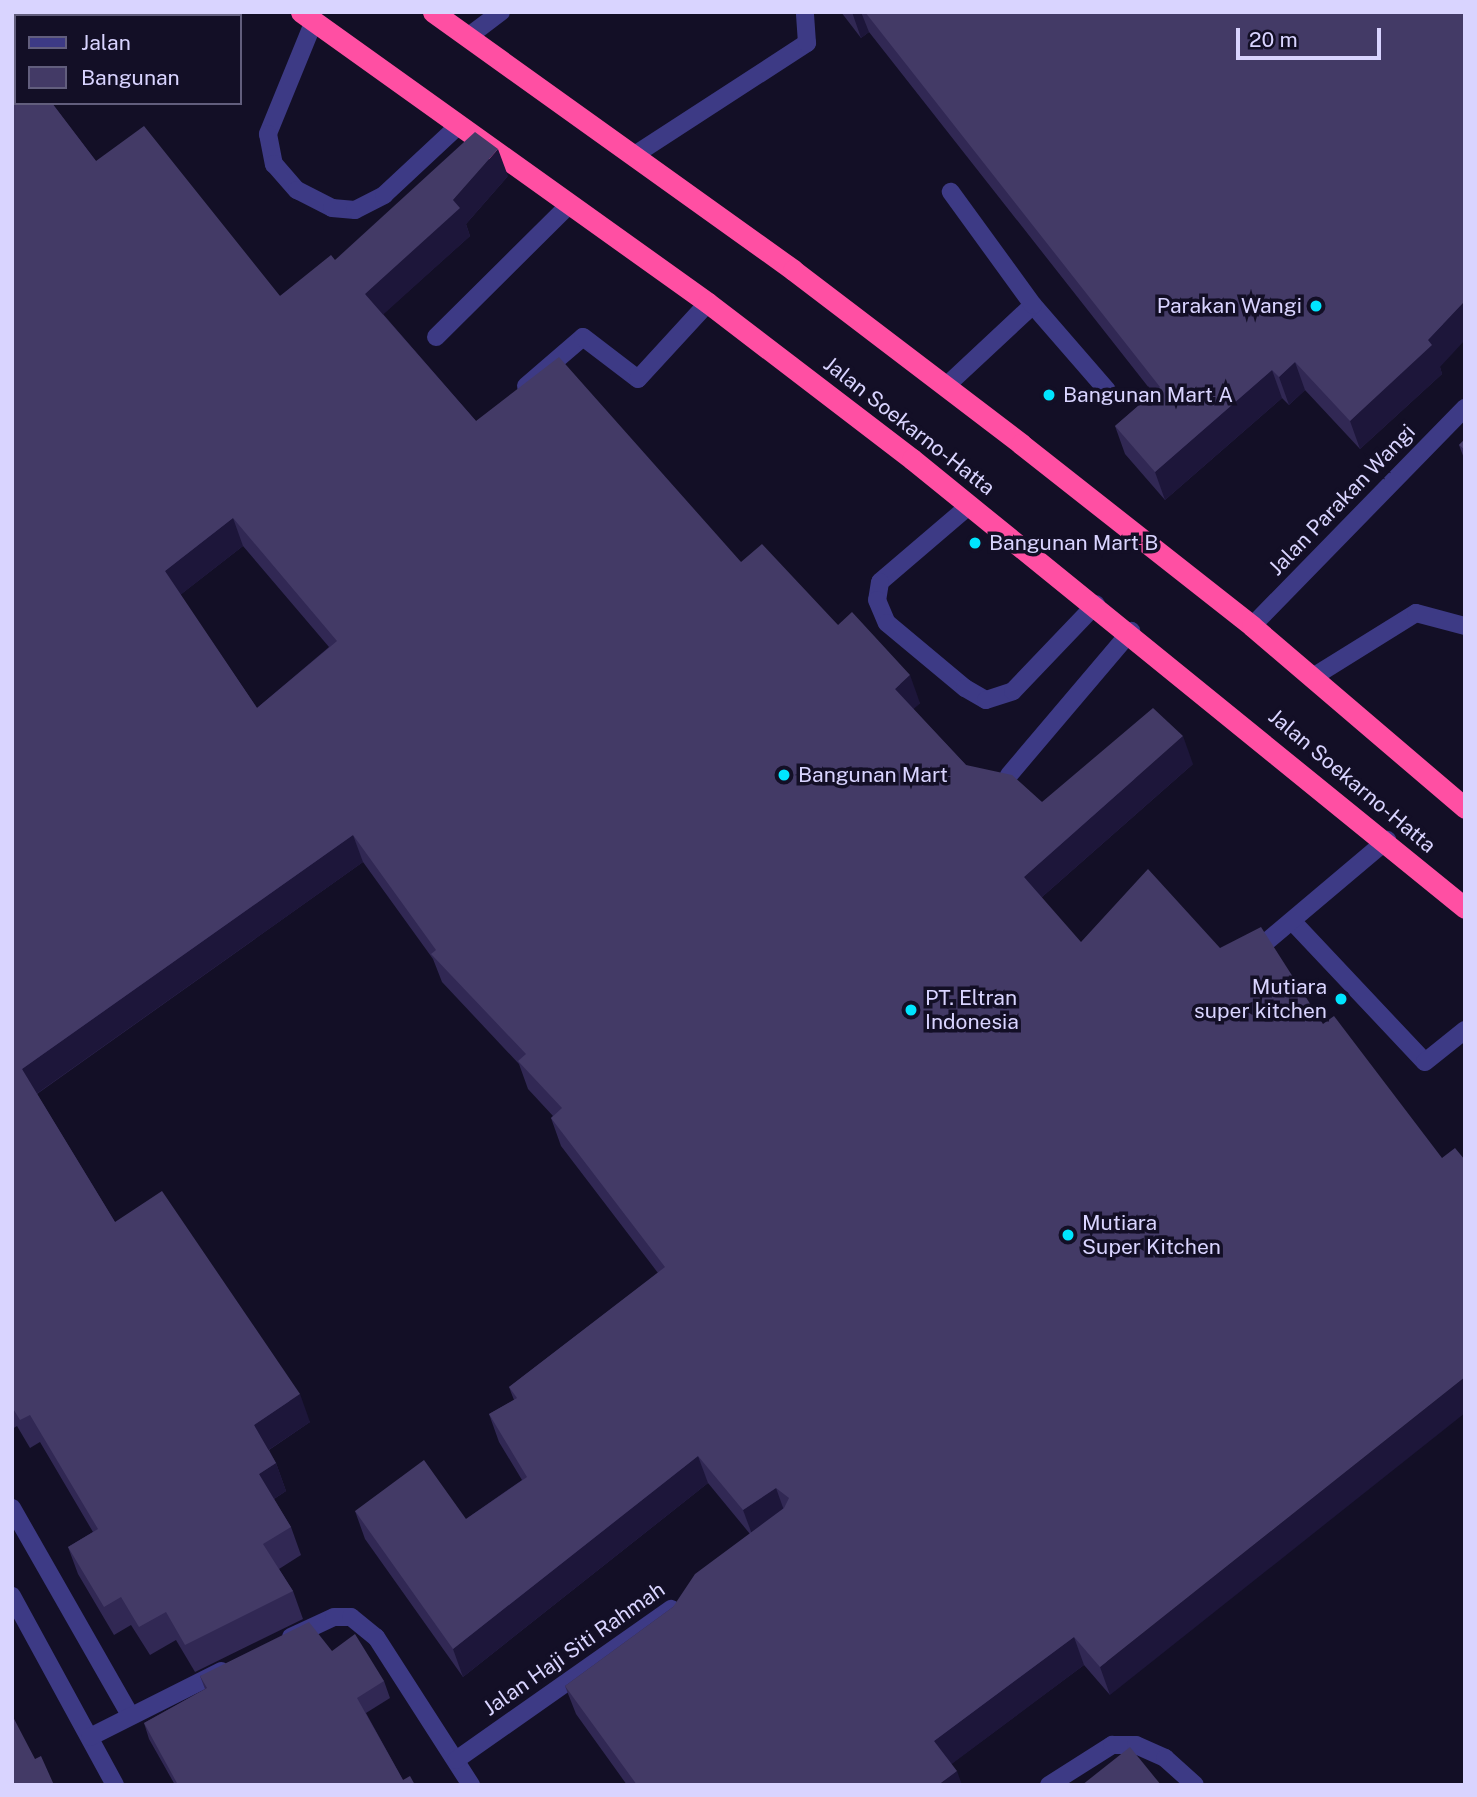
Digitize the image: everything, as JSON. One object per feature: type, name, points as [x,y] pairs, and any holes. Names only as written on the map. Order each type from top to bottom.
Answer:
[{"type":"highway","points":[[433,12],[636,154],[945,387],[1252,626],[1465,808]]},
{"type":"highway","name":"Jalan Soekarno-Hatta","points":[[307,17],[708,303],[1131,631],[1387,840],[1465,908]]},
{"type":"street","points":[[469,36],[500,12]]},
{"type":"street","points":[[636,154],[807,43],[805,12]]},
{"type":"street","points":[[307,17],[268,134],[274,164],[297,190],[332,208],[355,209],[384,195],[459,125]]},
{"type":"street","points":[[951,192],[1034,305],[1107,390]]},
{"type":"street","points":[[436,337],[570,204]]},
{"type":"street","points":[[514,397],[583,337],[638,380],[708,303]]},
{"type":"street","points":[[945,387],[1034,305]]},
{"type":"street","name":"Jalan Parakan Wangi","points":[[1252,626],[1465,408]]},
{"type":"street","points":[[970,505],[880,582],[877,600],[887,623],[964,688],[986,700],[1013,691],[1096,604]]},
{"type":"street","points":[[1313,677],[1416,613],[1465,626]]},
{"type":"street","points":[[1009,775],[1131,631]]},
{"type":"street","points":[[1239,959],[1293,922],[1387,840]]},
{"type":"street","points":[[1293,922],[1425,1062],[1465,1030]]},
{"type":"street","points":[[12,1508],[130,1715]]},
{"type":"street","points":[[12,1596],[115,1785]]},
{"type":"street","name":"Jalan Haji Siti Rahmah","points":[[456,1760],[685,1600]]},
{"type":"street","points":[[272,1646],[334,1617],[351,1617],[376,1637],[471,1785]]},
{"type":"street","points":[[90,1737],[237,1663]]},
{"type":"street","points":[[1049,1785],[1112,1745],[1136,1745],[1166,1758],[1195,1785]]},
{"type":"building","points":[[865,12],[1465,12],[1465,301],[1428,340],[1432,345],[1350,421],[1295,362],[1279,377],[1272,370],[1155,472],[1115,426],[1160,387]]},
{"type":"building","points":[[12,51],[14,105],[54,105],[96,161],[144,126],[280,296],[331,255],[335,260],[475,132],[498,149],[453,200],[460,208],[365,294],[476,421],[559,357],[741,562],[762,544],[838,625],[852,612],[910,675],[895,689],[966,765],[1012,775],[1042,802],[1153,708],[1183,736],[1024,877],[1081,942],[1148,869],[1220,948],[1261,927],[1323,1024],[1334,1016],[1442,1158],[1455,1148],[1465,1160],[1465,1377],[1100,1667],[1074,1637],[934,1741],[957,1771],[938,1785],[637,1785],[565,1686],[673,1607],[695,1574],[784,1508],[789,1498],[776,1488],[743,1510],[698,1456],[453,1649],[355,1511],[424,1460],[466,1519],[527,1477],[489,1414],[517,1398],[509,1387],[665,1267],[551,1118],[562,1108],[518,1061],[526,1054],[431,954],[436,950],[353,835],[22,1069],[115,1222],[162,1191],[300,1394],[254,1425],[276,1463],[259,1474],[291,1527],[263,1544],[293,1591],[185,1645],[166,1612],[139,1627],[121,1597],[104,1607],[68,1547],[98,1529],[30,1415],[20,1420],[12,1407]],"holes":[[[233,518],[337,641],[257,708],[165,571]]]},
{"type":"building","points":[[1465,439],[1465,450],[1459,445]]},
{"type":"building","points":[[309,1622],[332,1651],[355,1634],[384,1681],[357,1698],[403,1780],[410,1776],[415,1785],[178,1785],[144,1723],[207,1688],[200,1676]]},
{"type":"building","points":[[12,1715],[35,1759],[41,1756],[54,1785],[12,1785]]},
{"type":"building","points":[[1130,1747],[1161,1785],[1082,1785]]},
{"type":"place","name":"Parakan Wangi","points":[[1316,306]]},
{"type":"place","name":"Bangunan Mart A","points":[[1049,395]]},
{"type":"place","name":"Bangunan Mart B","points":[[975,543]]},
{"type":"place","name":"Bangunan Mart","points":[[784,775]]},
{"type":"place","name":"Mutiara super kitchen","points":[[1341,999]]},
{"type":"place","name":"PT. Eltran Indonesia","points":[[911,1010]]},
{"type":"place","name":"Mutiara Super Kitchen","points":[[1068,1235]]}]
